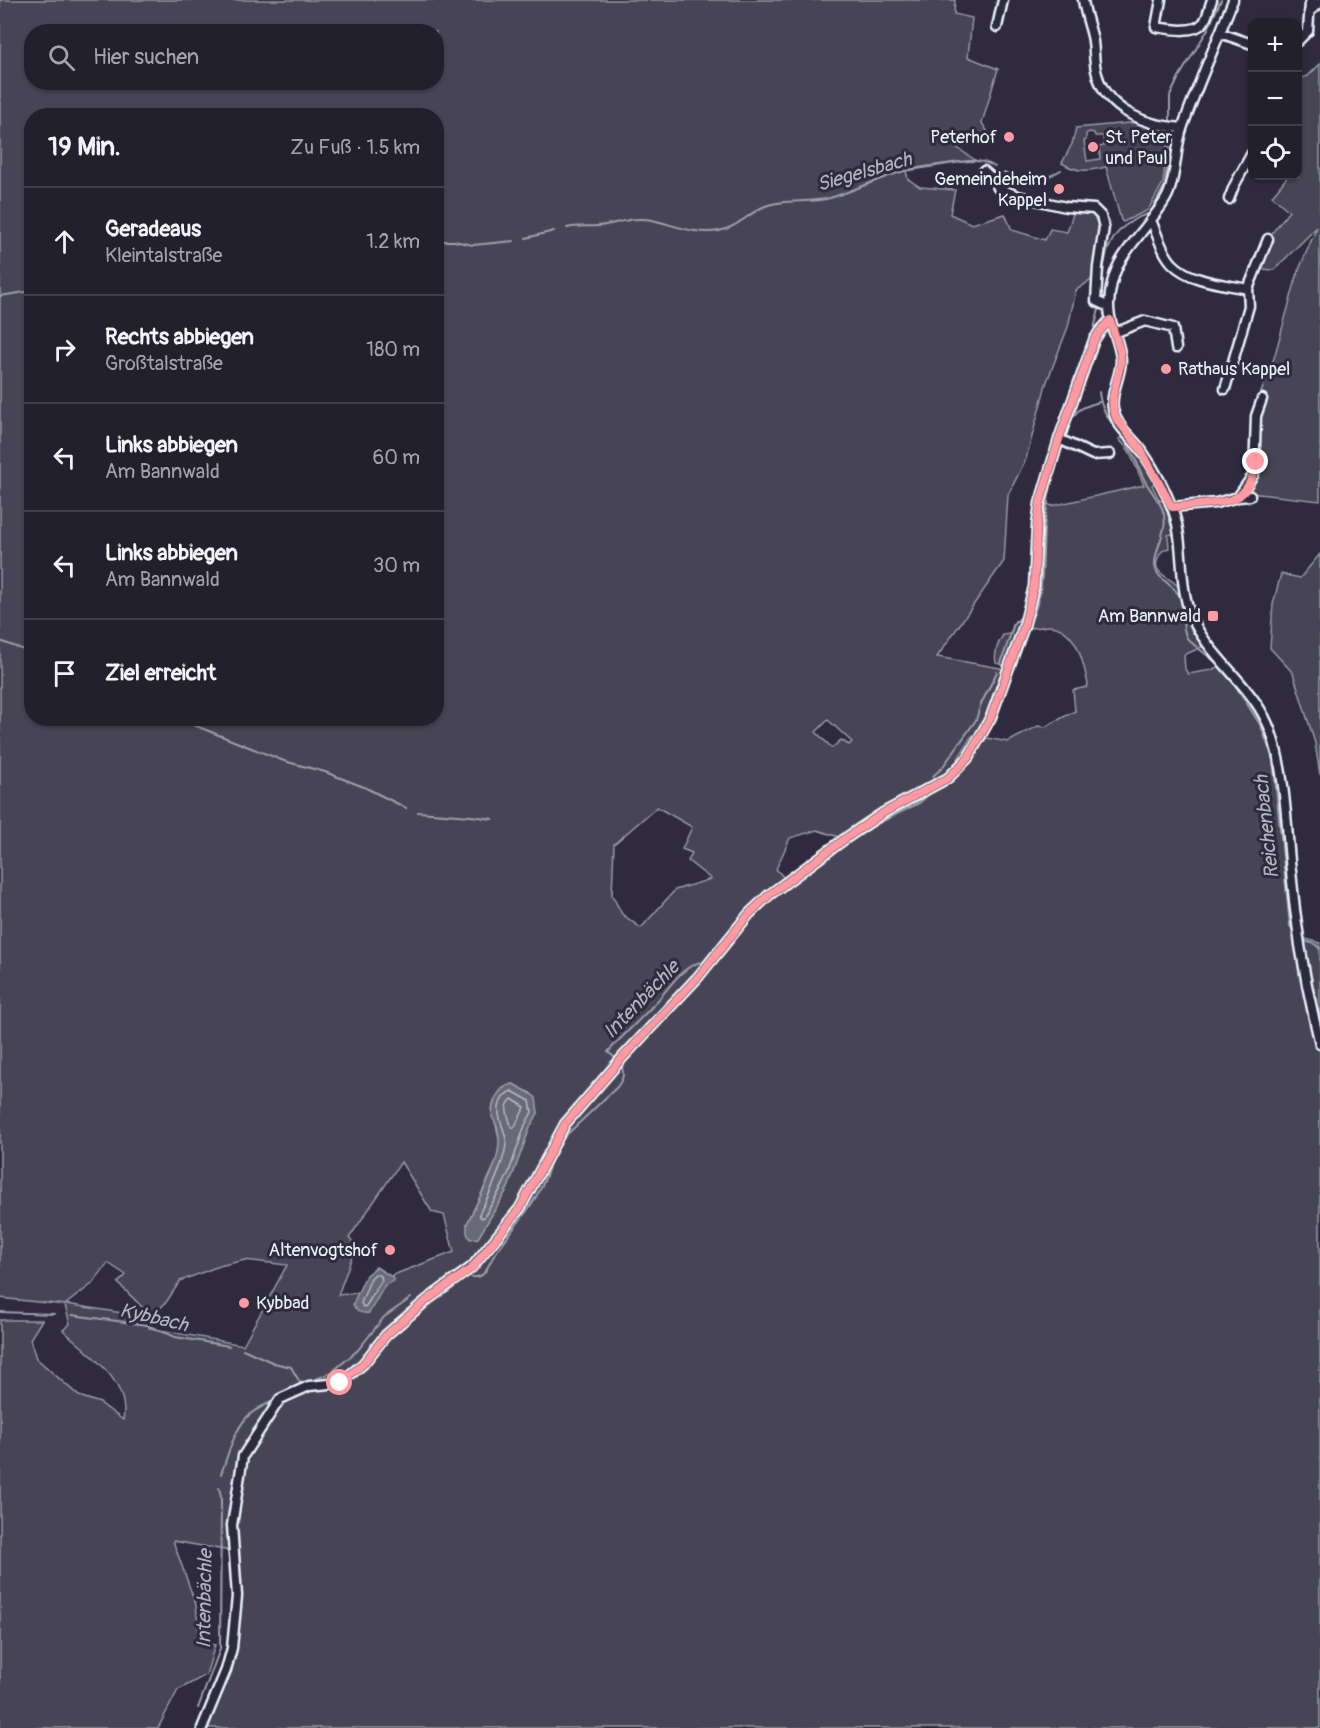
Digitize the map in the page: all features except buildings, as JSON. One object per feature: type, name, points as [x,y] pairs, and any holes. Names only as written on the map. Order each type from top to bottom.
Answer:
[{"type":"street","points":[[997,27],[1003,0]]},
{"type":"street","points":[[1083,0],[1097,74],[1109,97],[1115,105],[1128,113],[1158,125],[1175,127]]},
{"type":"street","points":[[1161,0],[1156,27],[1177,30],[1193,28],[1203,22],[1212,0]]},
{"type":"street","points":[[1233,0],[1220,33],[1175,127],[1169,193],[1113,274],[1105,304],[1121,362],[1113,396],[1113,409],[1116,418],[1141,450],[1172,507],[1180,547],[1186,600],[1197,627],[1258,705],[1270,731],[1280,762],[1300,944],[1320,1044]]},
{"type":"street","points":[[1302,37],[1308,31],[1310,3],[1313,0]]},
{"type":"street","points":[[1309,12],[1320,3]]},
{"type":"street","points":[[1220,33],[1248,43]]},
{"type":"street","points":[[1229,199],[1248,160]]},
{"type":"street","points":[[984,171],[995,181],[998,188],[1018,196],[1066,207],[1095,209],[1101,216],[1104,227],[1096,301],[1105,304]]},
{"type":"street","points":[[1151,220],[1167,257],[1184,272],[1212,282],[1248,289]]},
{"type":"street","points":[[1225,389],[1249,306],[1248,289],[1268,239]]},
{"type":"street","points":[[202,1728],[226,1670],[232,1648],[237,1596],[232,1525],[243,1456],[280,1399],[309,1386],[340,1383],[363,1364],[386,1335],[427,1300],[472,1268],[520,1208],[565,1124],[623,1057],[698,977],[749,914],[769,895],[846,838],[883,813],[948,778],[968,758],[983,735],[995,708],[1027,616],[1034,586],[1040,503],[1059,439],[1094,340],[1110,320]]},
{"type":"street","points":[[1114,333],[1145,321],[1173,328],[1176,348]]},
{"type":"street","points":[[1238,497],[1254,474],[1256,416],[1262,399]]},
{"type":"street","points":[[1059,439],[1093,455],[1110,454]]},
{"type":"street","points":[[1172,507],[1250,496]]},
{"type":"shaded area","points":[[0,0],[955,0],[954,14],[972,18],[968,57],[998,69],[982,123],[989,134],[956,147],[975,160],[906,171],[908,179],[920,187],[955,190],[950,214],[972,224],[1005,214],[1012,230],[1045,240],[1050,229],[1067,232],[1074,211],[1095,212],[1102,224],[1093,279],[1076,290],[1068,327],[1046,384],[1026,459],[1008,495],[1004,561],[937,657],[1000,668],[1005,671],[990,715],[980,731],[971,737],[952,769],[934,781],[947,781],[961,774],[987,738],[1008,742],[1038,726],[1045,727],[1075,711],[1073,690],[1087,687],[1088,684],[1078,649],[1067,634],[1060,629],[1051,626],[1027,627],[1043,502],[1052,506],[1144,485],[1129,451],[1119,439],[1123,435],[1138,452],[1156,482],[1152,485],[1160,501],[1163,500],[1174,534],[1168,535],[1169,548],[1160,554],[1157,568],[1178,586],[1187,620],[1204,646],[1184,655],[1185,669],[1188,674],[1212,670],[1220,665],[1245,693],[1262,719],[1276,763],[1296,945],[1303,938],[1320,943],[1320,1728],[208,1728],[233,1661],[236,1552],[173,1541],[196,1605],[200,1644],[215,1645],[206,1675],[178,1690],[158,1728],[0,1728],[0,1320],[42,1320],[30,1339],[36,1358],[79,1396],[100,1403],[123,1420],[124,1406],[121,1393],[114,1381],[95,1359],[63,1330],[70,1324],[65,1305],[0,1298]],"holes":[[[828,720],[852,742],[849,745],[841,740],[832,748],[816,732]],[[657,807],[692,827],[682,849],[692,853],[688,861],[711,879],[675,890],[641,928],[622,914],[612,895],[614,844]],[[817,830],[839,837],[845,843],[785,879],[776,869],[790,838]],[[513,1084],[530,1093],[538,1113],[530,1127],[508,1188],[478,1237],[467,1224],[497,1160],[500,1142],[492,1109],[503,1088]],[[401,1162],[432,1212],[444,1215],[454,1252],[393,1275],[370,1292],[338,1295],[356,1246],[349,1238]],[[245,1260],[287,1265],[243,1345],[149,1328],[151,1318],[167,1301],[180,1281],[219,1266]],[[108,1263],[126,1275],[118,1283],[144,1309],[135,1315],[66,1304],[92,1284]]]},
{"type":"shaded area","points":[[1320,64],[1320,501],[1250,493],[1260,466],[1259,398],[1274,358],[1298,272],[1317,227],[1274,270],[1260,269],[1269,237],[1289,211],[1272,196],[1285,180],[1302,180],[1302,78],[1308,76]]},
{"type":"shaded area","points":[[1140,122],[1169,132],[1163,183],[1148,210],[1123,222],[1106,167],[1083,170],[1062,163],[1072,144],[1076,128]],"holes":[[[1094,133],[1095,136],[1103,136],[1104,146],[1099,147],[1100,159],[1087,161],[1084,141],[1086,134]]]},
{"type":"shaded area","points":[[1320,554],[1320,775],[1315,743],[1293,673],[1270,648],[1273,604],[1281,574],[1300,578]]},
{"type":"shaded area","points":[[1023,615],[1007,666],[996,663],[996,652],[1001,638],[1003,635],[1010,634],[1014,623]]},
{"type":"water","points":[[513,1084],[536,1098],[538,1113],[530,1127],[508,1188],[478,1238],[470,1239],[467,1224],[486,1186],[497,1157],[498,1129],[492,1117],[494,1101],[503,1088]]},
{"type":"water","points":[[376,1267],[392,1277],[394,1281],[385,1285],[369,1313],[361,1313],[353,1304],[366,1275]]},
{"type":"waterway","name":"Reichenbach","points":[[1170,123],[1170,96],[1208,29],[1221,0]]},
{"type":"waterway","name":"Reichenbach","points":[[1100,293],[1104,262],[1111,243],[1123,228],[1136,218],[1150,213],[1165,185],[1171,132]]},
{"type":"waterway","name":"Siegelsbach","points":[[567,228],[645,219],[693,231],[719,231],[731,227],[771,204],[830,198],[911,169],[969,161],[985,162],[995,167]]},
{"type":"waterway","name":"Siegelsbach","points":[[1004,173],[1020,180],[1033,181],[1061,170]]},
{"type":"waterway","name":"Siegelsbach","points":[[526,238],[554,231]]},
{"type":"waterway","name":"Siegelsbach","points":[[444,241],[473,245],[514,241]]},
{"type":"waterway","name":"Siegelsbach","points":[[0,296],[24,292]]},
{"type":"waterway","name":"Reichenbach","points":[[1093,333],[1099,309]]},
{"type":"waterway","name":"Reichenbach","points":[[1099,392],[1103,409],[1128,444],[1145,481],[1162,508],[1165,523],[1155,558],[1156,571],[1180,597],[1187,638],[1214,661]]},
{"type":"waterway","name":"Intenbächle","points":[[1066,432],[1078,411],[1099,402]]},
{"type":"waterway","name":"Intenbächle","points":[[1028,620],[1031,620],[1039,598],[1046,510],[1060,455]]},
{"type":"waterway","name":"Intenbächle","points":[[1001,663],[1015,621],[1023,621]]},
{"type":"waterway","points":[[0,641],[24,650]]},
{"type":"waterway","name":"Reichenbach","points":[[1219,666],[1234,683],[1261,726],[1273,759],[1290,926],[1296,933]]},
{"type":"waterway","name":"Intenbächle","points":[[936,781],[933,776],[942,768],[976,720],[980,706],[997,672]]},
{"type":"waterway","points":[[196,726],[284,761],[325,772],[364,787],[406,808]]},
{"type":"waterway","name":"Intenbächle","points":[[865,830],[919,803],[939,786]]},
{"type":"waterway","points":[[418,812],[493,819]]},
{"type":"waterway","name":"Intenbächle","points":[[764,905],[804,874]]},
{"type":"waterway","name":"Reichenbach","points":[[1301,940],[1315,944],[1320,949]]},
{"type":"waterway","name":"Intenbächle","points":[[614,1057],[608,1052],[652,1007],[676,978],[700,962]]},
{"type":"waterway","name":"Intenbächle","points":[[560,1141],[617,1087],[623,1076],[621,1065]]},
{"type":"waterway","name":"Intenbächle","points":[[466,1275],[477,1277],[485,1272],[528,1210],[542,1186],[551,1159]]},
{"type":"waterway","name":"Intenbächle","points":[[429,1292],[454,1275]]},
{"type":"waterway","name":"Intenbächle","points":[[310,1382],[332,1372],[358,1350],[384,1317],[411,1298]]},
{"type":"waterway","name":"Kybbach","points":[[0,1312],[54,1314]]},
{"type":"waterway","name":"Kybbach","points":[[72,1315],[147,1325],[175,1337],[229,1346]]},
{"type":"waterway","name":"Kybbach","points":[[243,1349],[274,1363],[291,1367],[302,1386]]},
{"type":"waterway","name":"Intenbächle","points":[[221,1474],[231,1444],[242,1423],[253,1412],[275,1400]]},
{"type":"waterway","name":"Intenbächle","points":[[198,1708],[220,1649],[221,1497],[219,1488]]},
{"type":"place","name":"Peterhof","points":[[1009,137]]},
{"type":"place","name":"St. Peter und Paul","points":[[1093,147]]},
{"type":"place","name":"Gemeindeheim Kappel","points":[[1059,189]]},
{"type":"place","name":"Rathaus Kappel","points":[[1166,369]]},
{"type":"place","name":"Am Bannwald","points":[[1213,616]]},
{"type":"place","name":"Altenvogtshof","points":[[390,1250]]},
{"type":"place","name":"Kybbad","points":[[244,1303]]},
{"type":"route","points":[[340,1383],[363,1364],[386,1335],[427,1300],[472,1268],[490,1248],[520,1208],[565,1124],[623,1057],[698,977],[749,914],[769,895],[846,838],[883,813],[948,778],[968,758],[983,735],[991,717],[1024,626],[1034,586],[1040,503],[1059,439],[1094,340],[1110,320],[1120,351],[1121,362],[1113,396],[1113,409],[1122,428],[1141,450],[1172,507],[1238,497],[1254,474],[1256,462]]}]
